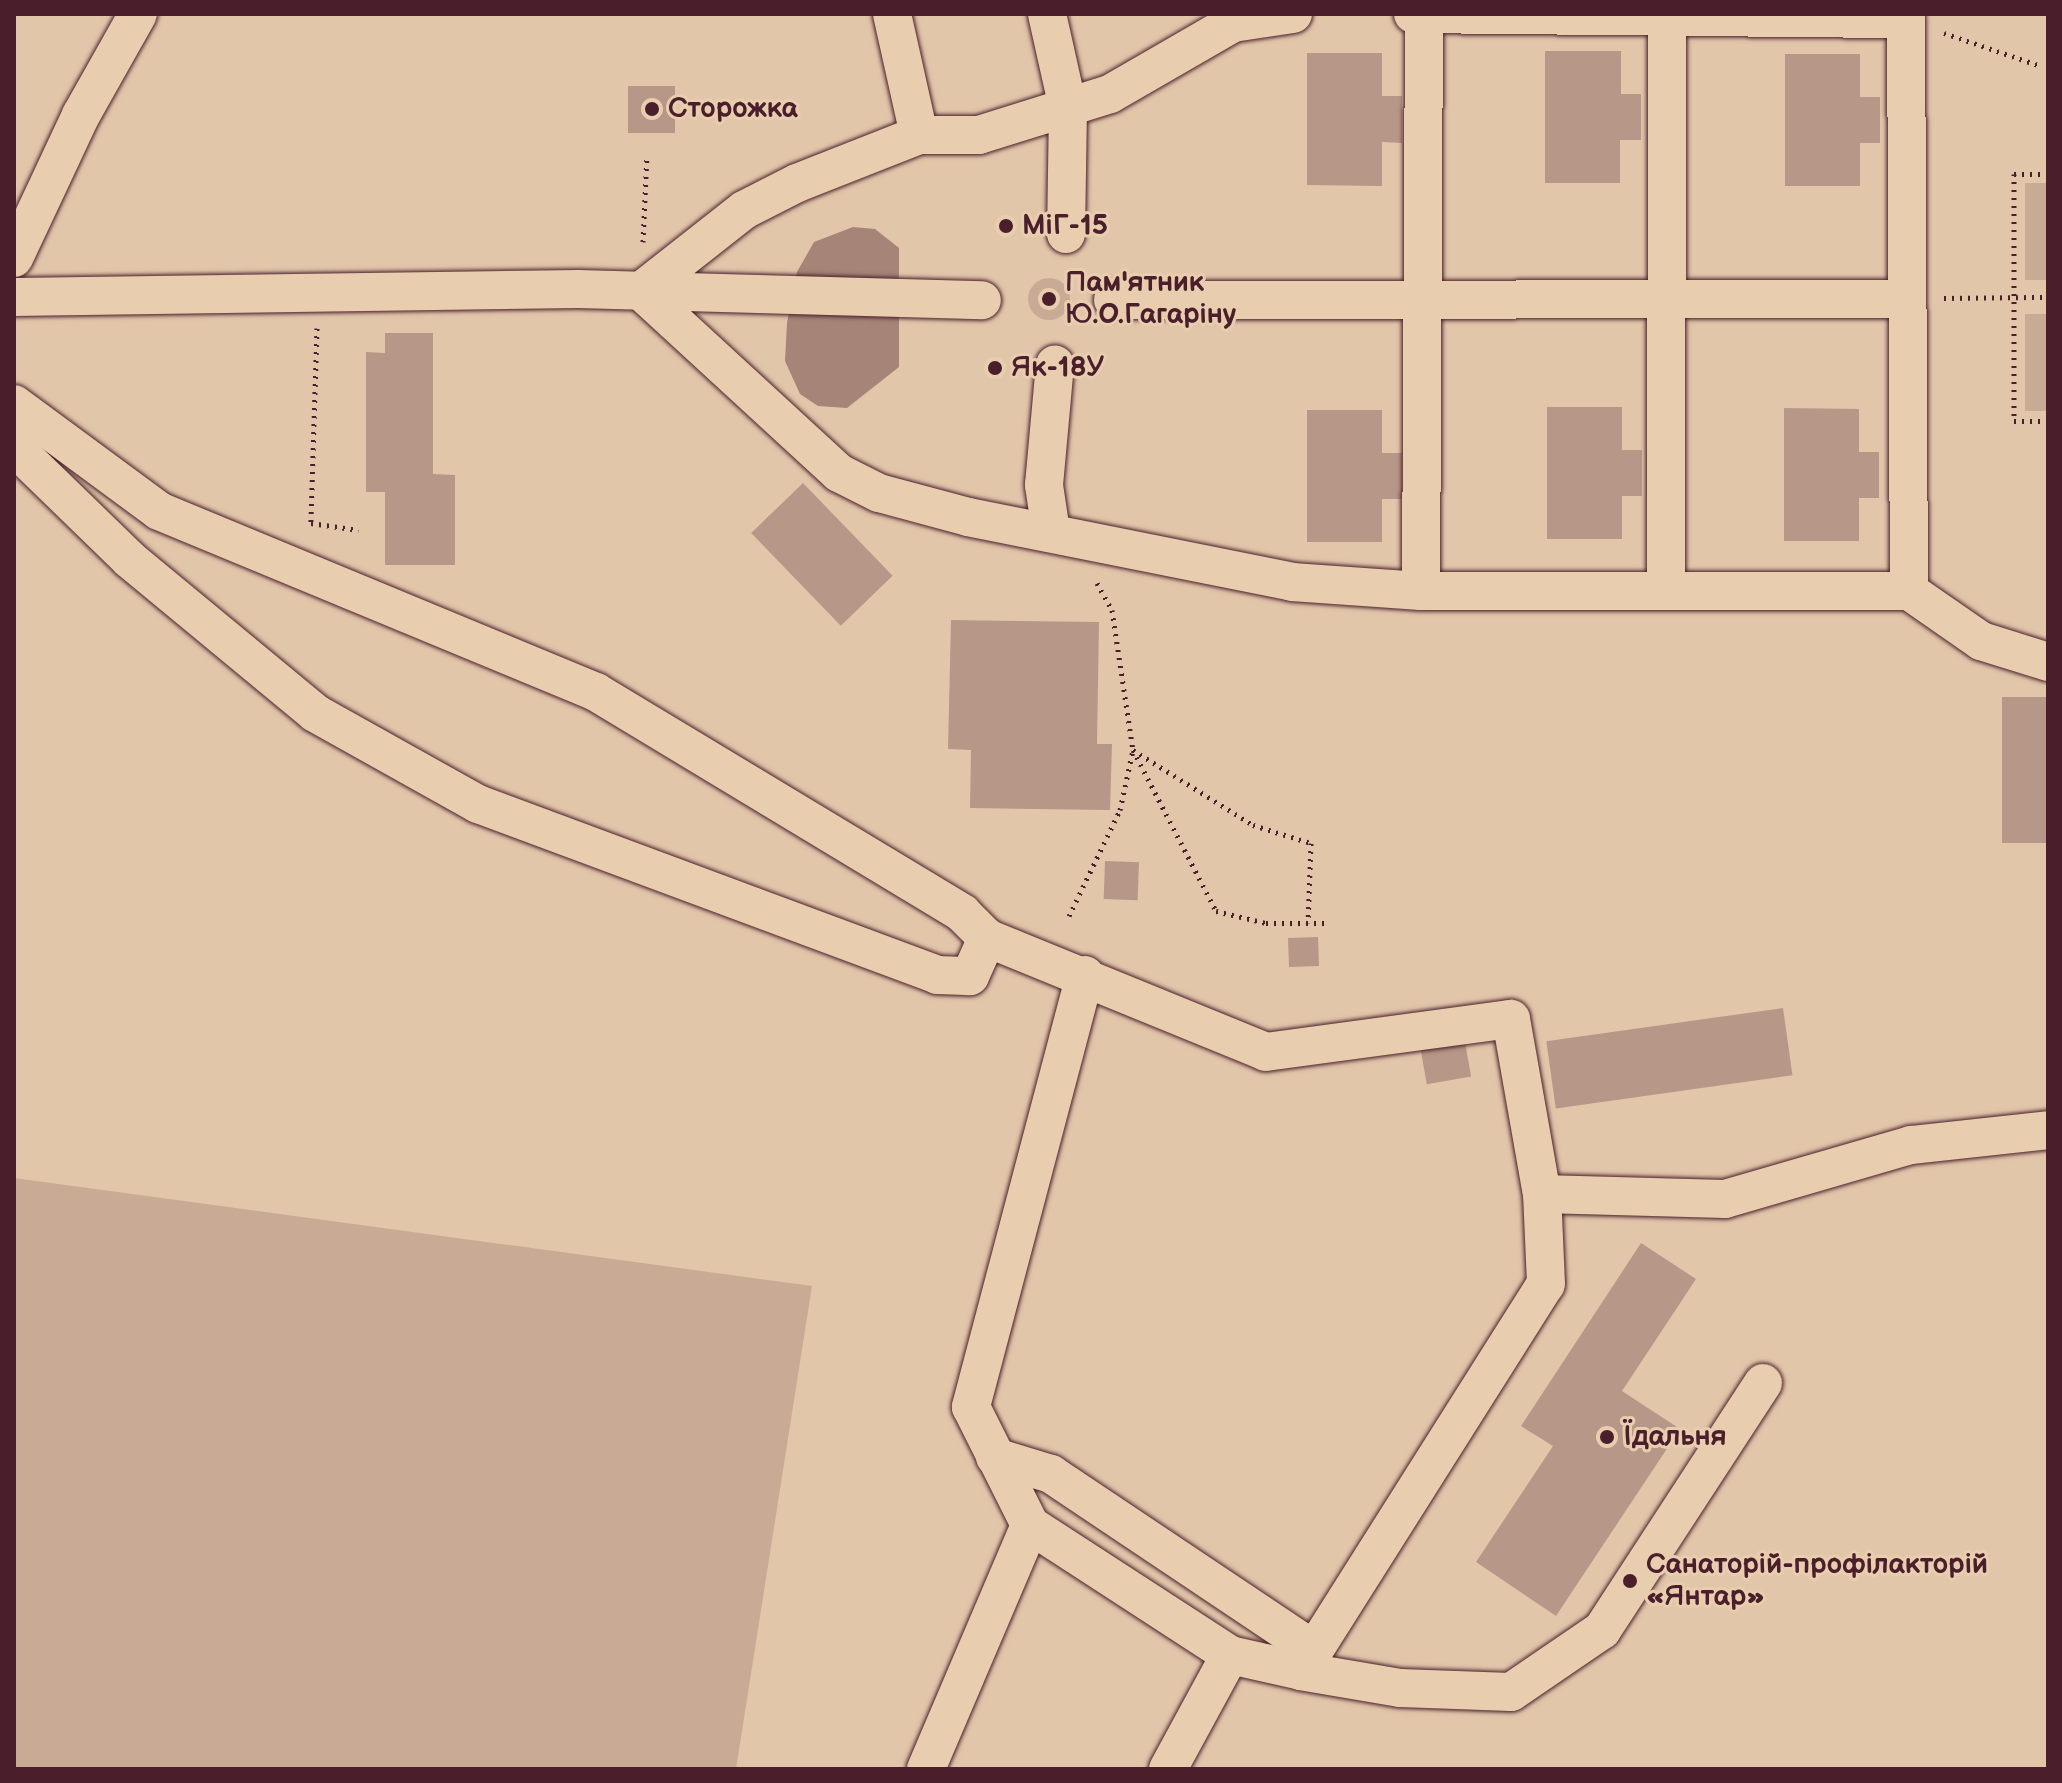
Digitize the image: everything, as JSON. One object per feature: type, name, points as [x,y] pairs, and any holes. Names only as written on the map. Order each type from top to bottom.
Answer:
[{"type":"street","points":[[14,258],[81,115],[138,14]]},
{"type":"street","points":[[892,14],[919,135]]},
{"type":"street","points":[[1047,14],[1068,108],[1066,234]]},
{"type":"street","points":[[641,291],[744,210],[919,135],[979,135],[1068,108],[1124,87],[1232,18],[1293,14]]},
{"type":"street","points":[[1413,14],[1906,19],[1909,591]]},
{"type":"street","points":[[1421,591],[1424,14]]},
{"type":"street","points":[[1666,591],[1667,17]]},
{"type":"street","points":[[14,297],[318,291],[641,291],[919,295],[982,300]]},
{"type":"street","points":[[641,291],[839,473],[879,493],[1292,582],[1421,591],[1909,591],[1981,641],[2048,662]]},
{"type":"street","points":[[1113,300],[1907,299]]},
{"type":"street","points":[[1051,532],[1044,485],[1055,364]]},
{"type":"street","points":[[14,404],[159,511],[596,692],[962,913],[987,938],[1085,975],[1266,1052],[1511,1019],[1542,1194],[1546,1284],[1307,1660]]},
{"type":"street","points":[[14,447],[129,559],[315,713],[478,804],[937,975],[970,976],[987,938]]},
{"type":"street","points":[[1085,975],[971,1407],[1030,1525],[1230,1655],[1307,1660],[1400,1688],[1511,1692],[1602,1630],[1763,1383]]},
{"type":"street","points":[[1542,1194],[1725,1199],[1911,1145],[2048,1130]]},
{"type":"street","points":[[995,1457],[1051,1474],[1307,1660]]},
{"type":"street","points":[[926,1769],[1030,1525]]},
{"type":"street","points":[[1168,1769],[1230,1655]]},
{"type":"path","points":[[1906,19],[2038,65]]},
{"type":"path","points":[[641,291],[647,155]]},
{"type":"path","points":[[2048,174],[2014,174],[2014,421],[2048,421]]},
{"type":"path","points":[[318,291],[311,523],[358,530]]},
{"type":"path","points":[[1907,299],[2048,297]]},
{"type":"path","points":[[1094,578],[1112,610],[1133,750],[1216,911],[1266,923],[1324,923]]},
{"type":"path","points":[[1069,916],[1120,810],[1133,750]]},
{"type":"path","points":[[1133,750],[1253,825],[1311,843],[1308,923]]},
{"type":"shaded area","points":[[2025,183],[2048,183],[2048,280],[2025,280]]},
{"type":"shaded area","points":[[853,227],[875,229],[899,248],[899,367],[847,408],[818,406],[800,394],[785,361],[787,323],[797,272],[814,242]]},
{"type":"shaded area","points":[[1049,278],[1064,284],[1070,299],[1064,314],[1049,320],[1034,314],[1028,299],[1034,284]]},
{"type":"shaded area","points":[[2025,314],[2048,314],[2048,411],[2025,411]]},
{"type":"shaded area","points":[[14,1178],[812,1286],[736,1769],[14,1769]]},
{"type":"building","points":[[1545,51],[1621,51],[1621,94],[1641,94],[1641,140],[1620,140],[1620,183],[1545,183]]},
{"type":"building","points":[[1307,53],[1382,53],[1382,96],[1402,96],[1402,143],[1382,142],[1382,186],[1307,185]]},
{"type":"building","points":[[1785,54],[1860,54],[1860,97],[1880,97],[1880,143],[1860,143],[1860,186],[1785,186]]},
{"type":"building","name":"Сторожка","points":[[628,86],[675,86],[675,133],[628,133]]},
{"type":"building","points":[[385,333],[433,333],[433,474],[455,475],[455,565],[385,565],[385,492],[366,492],[366,352],[385,353]]},
{"type":"building","points":[[1547,407],[1622,407],[1622,450],[1642,450],[1642,496],[1622,496],[1622,539],[1547,539]]},
{"type":"building","points":[[1784,408],[1859,409],[1859,452],[1879,452],[1879,498],[1859,498],[1859,541],[1784,541]]},
{"type":"building","points":[[1307,410],[1382,410],[1382,453],[1402,453],[1402,499],[1382,499],[1382,542],[1307,542]]},
{"type":"building","points":[[803,483],[893,576],[841,626],[751,533]]},
{"type":"building","points":[[951,620],[1099,622],[1097,744],[1112,744],[1110,810],[970,808],[971,750],[948,749]]},
{"type":"building","points":[[2002,697],[2048,697],[2048,843],[2002,843]]},
{"type":"building","points":[[1105,861],[1139,862],[1138,900],[1104,899]]},
{"type":"building","points":[[1318,937],[1319,966],[1289,967],[1288,938]]},
{"type":"building","points":[[1783,1008],[1792,1075],[1556,1109],[1546,1041]]},
{"type":"building","points":[[1465,1042],[1471,1076],[1427,1084],[1421,1050]]},
{"type":"building","name":"Їдальня","points":[[1641,1243],[1696,1279],[1622,1391],[1680,1429],[1556,1616],[1476,1562],[1553,1446],[1521,1426]]},
{"type":"place","name":"Сторожка","points":[[652,109]]},
{"type":"place","name":"МіГ-15","points":[[1006,226]]},
{"type":"place","name":"Пам'ятник Ю.O.Гагаріну","points":[[1049,299]]},
{"type":"place","name":"Як-18У","points":[[995,368]]},
{"type":"place","name":"Їдальня","points":[[1607,1437]]},
{"type":"place","name":"Санаторій-профілакторій «Янтар»","points":[[1630,1581]]}]
